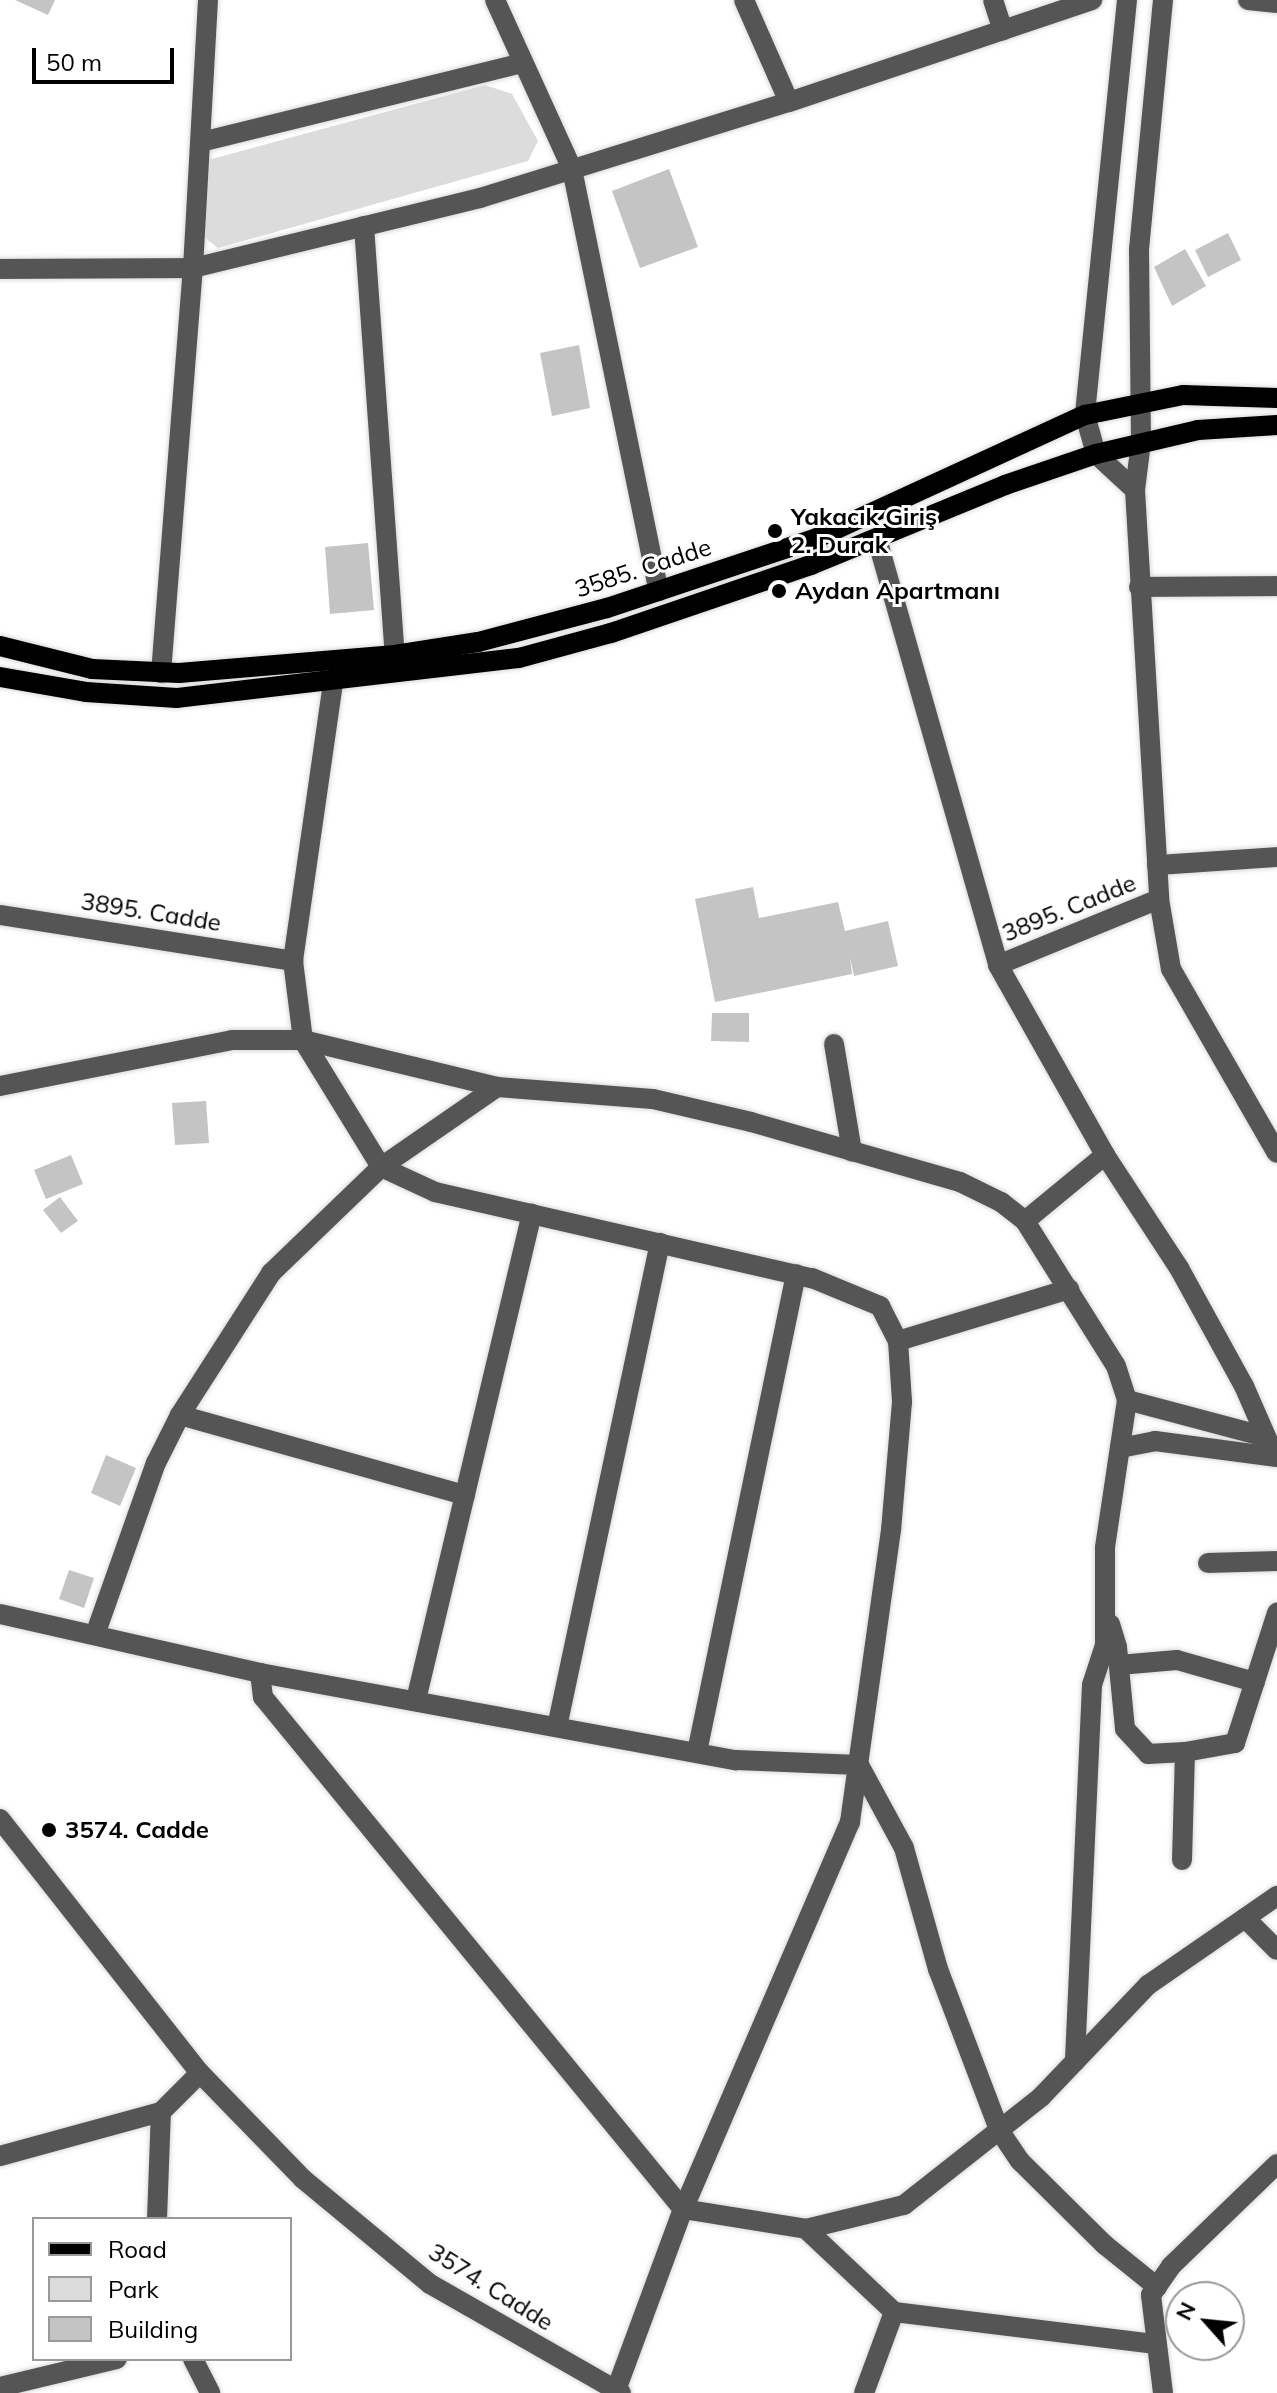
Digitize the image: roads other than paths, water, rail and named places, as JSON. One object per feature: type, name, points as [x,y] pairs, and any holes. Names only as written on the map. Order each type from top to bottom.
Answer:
[{"type":"main road","name":"3585. Cadde","points":[[0,646],[67,665],[161,673],[395,655],[546,626],[659,591],[862,520],[1085,415],[1139,401],[1207,393],[1277,398]]},
{"type":"main road","name":"3585. Cadde","points":[[0,677],[86,692],[165,698],[333,683],[559,649],[877,539],[1005,485],[1096,454],[1198,430],[1277,425]]},
{"type":"street","points":[[161,673],[193,268],[208,0]]},
{"type":"street","points":[[495,0],[572,169],[659,591]]},
{"type":"street","points":[[744,0],[789,102]]},
{"type":"street","points":[[993,0],[1003,30]]},
{"type":"street","points":[[0,269],[193,268],[364,226],[572,169],[789,102],[1092,0]]},
{"type":"street","points":[[1127,0],[1085,415],[1096,454],[1135,490]]},
{"type":"street","points":[[1163,0],[1139,250],[1141,442],[1135,490],[1159,899],[1171,969],[1277,1153]]},
{"type":"street","points":[[1248,0],[1277,3]]},
{"type":"street","points":[[201,142],[522,63]]},
{"type":"street","points":[[364,226],[395,655]]},
{"type":"street","points":[[877,539],[998,965],[1105,1155],[1179,1268],[1276,1457]]},
{"type":"street","points":[[1139,587],[1277,586]]},
{"type":"street","points":[[333,683],[293,961],[303,1040],[381,1167],[435,1192],[796,1274],[880,1306],[898,1341],[902,1402],[891,1530],[850,1822],[683,2209],[617,2392]]},
{"type":"street","name":"3895. Cadde","points":[[1157,865],[1277,857]]},
{"type":"street","name":"3895. Cadde","points":[[998,965],[1159,899]]},
{"type":"street","name":"3895. Cadde","points":[[0,915],[293,961]]},
{"type":"street","points":[[0,1086],[232,1040],[303,1040],[497,1087],[653,1099],[960,1182],[1001,1202],[1025,1221],[1116,1366],[1127,1400],[1111,1485],[1105,1645],[1092,1685],[1075,2062]]},
{"type":"street","points":[[834,1044],[852,1151]]},
{"type":"street","points":[[96,1632],[156,1463],[180,1415],[271,1273],[381,1167],[497,1087]]},
{"type":"street","points":[[1025,1221],[1105,1155]]},
{"type":"street","points":[[416,1700],[532,1214]]},
{"type":"street","points":[[557,1727],[660,1243]]},
{"type":"street","points":[[697,1752],[796,1274]]},
{"type":"street","points":[[898,1341],[1069,1289]]},
{"type":"street","points":[[1127,1400],[1266,1437]]},
{"type":"street","points":[[180,1415],[465,1495]]},
{"type":"street","points":[[1120,1448],[1155,1441],[1276,1457]]},
{"type":"street","points":[[1208,1563],[1277,1561]]},
{"type":"street","points":[[1105,1609],[1119,1665],[1125,1729],[1148,1754],[1185,1752],[1235,1743],[1277,1613]]},
{"type":"street","points":[[0,1614],[96,1632],[260,1673],[736,1760],[859,1765]]},
{"type":"street","points":[[1119,1665],[1177,1660],[1255,1682]]},
{"type":"street","points":[[260,1673],[263,1697],[683,2209],[806,2229],[904,2205],[999,2130],[1075,2062],[1148,1985],[1277,1896]]},
{"type":"street","points":[[1182,1860],[1185,1752]]},
{"type":"street","points":[[859,1765],[904,1848],[938,1969],[999,2130],[1020,2161],[1094,2234],[1157,2287]]},
{"type":"street","name":"3574. Cadde","points":[[0,1819],[200,2073],[303,2179],[375,2242],[430,2284],[617,2392]]},
{"type":"street","points":[[1245,1918],[1277,1950]]},
{"type":"street","points":[[0,2156],[161,2112],[200,2073]]},
{"type":"street","points":[[157,2217],[161,2112]]},
{"type":"street","points":[[1163,2393],[1154,2344],[1151,2295],[1171,2266],[1277,2164]]},
{"type":"street","points":[[806,2229],[894,2312],[1154,2344]]},
{"type":"street","points":[[864,2393],[894,2312]]},
{"type":"street","points":[[0,2387],[109,2361]]},
{"type":"street","points":[[194,2361],[210,2393]]},
{"type":"place","name":"Yakacık Giriş 2. Durak","points":[[775,531]]},
{"type":"place","name":"Aydan Apartmanı","points":[[779,591]]},
{"type":"place","name":"3574. Cadde","points":[[49,1830]]}]
